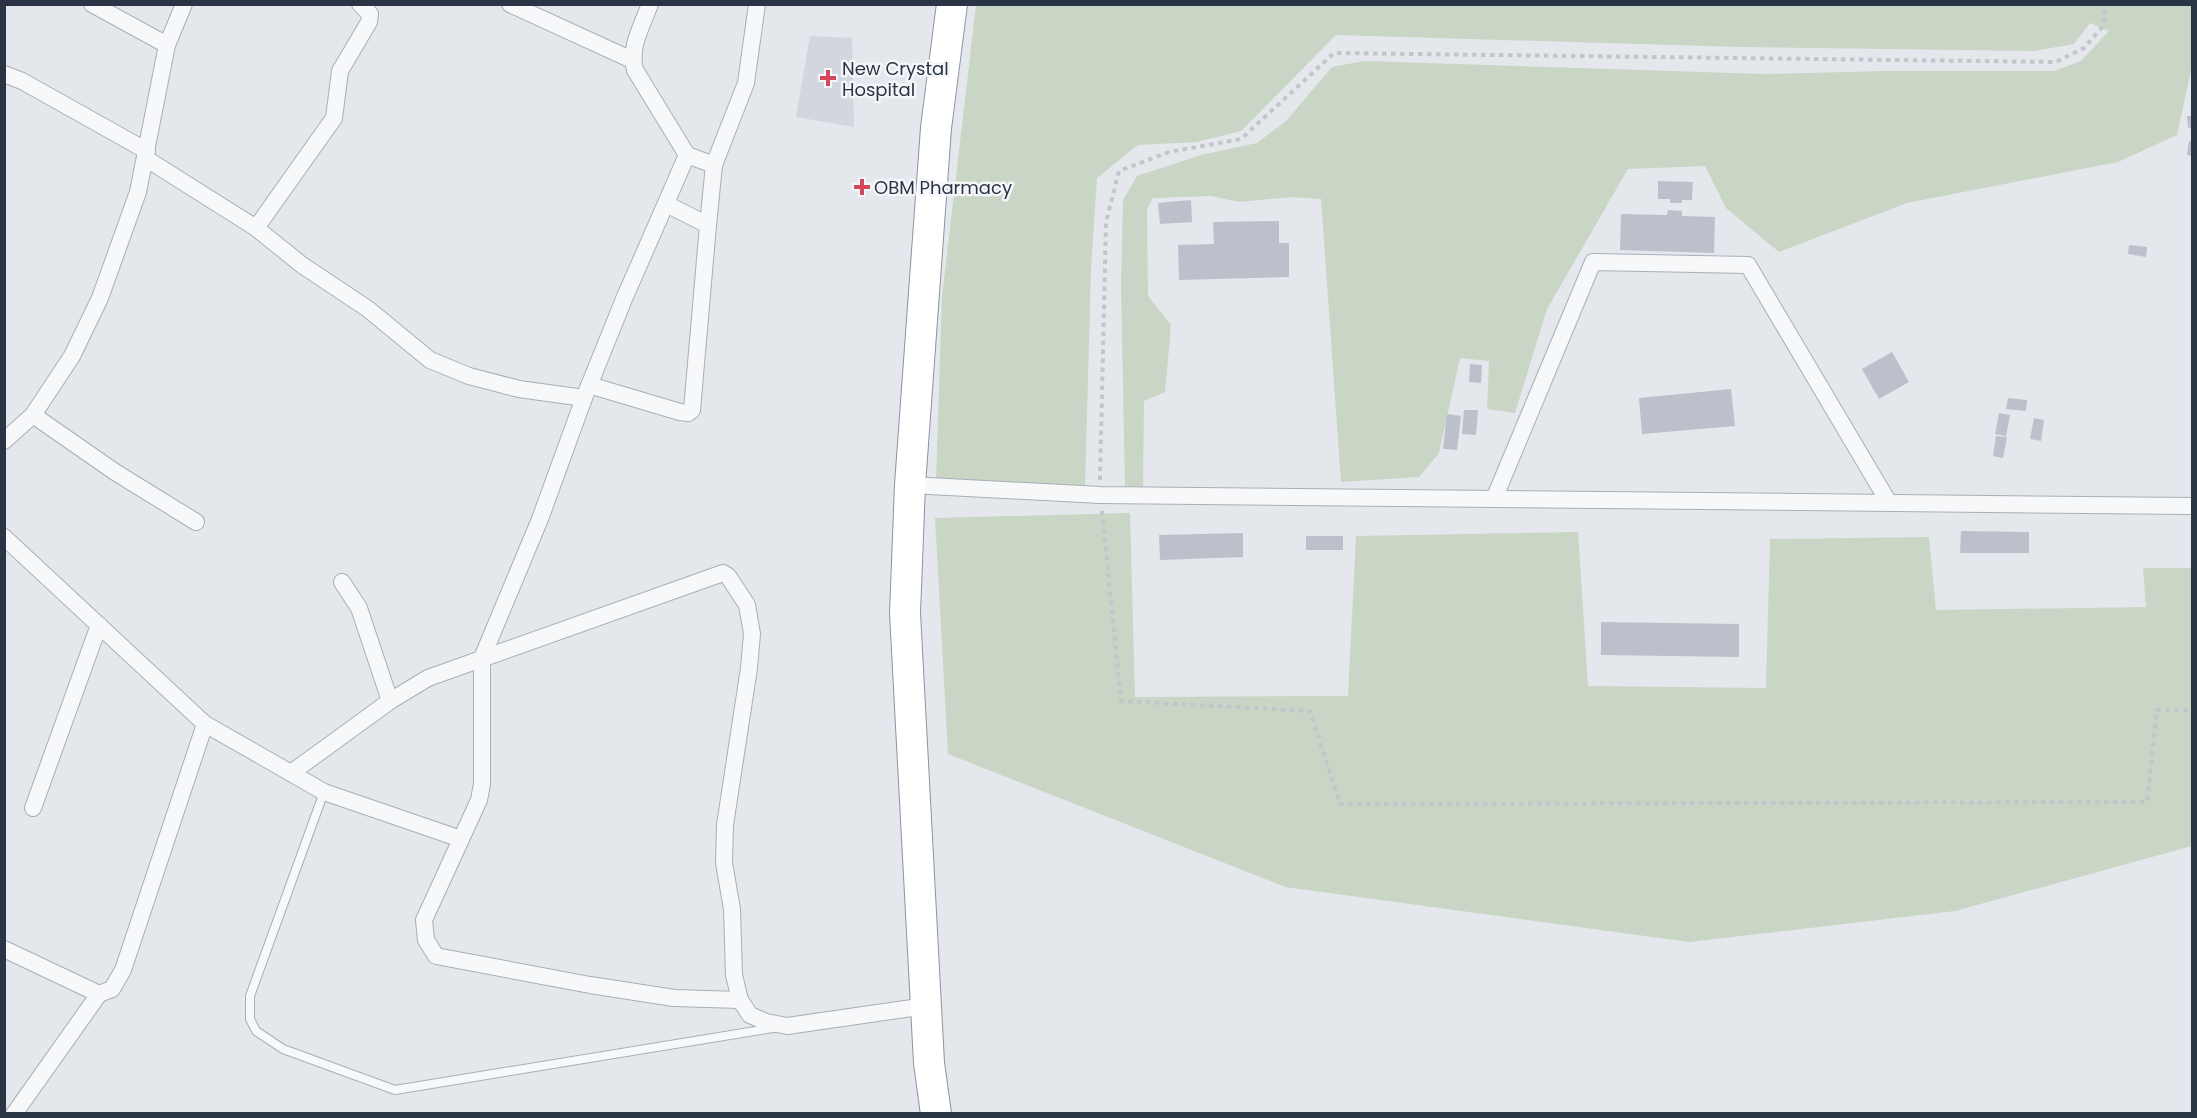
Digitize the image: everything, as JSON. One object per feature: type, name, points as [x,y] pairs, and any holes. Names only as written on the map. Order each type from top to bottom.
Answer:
[{"type":"highway","points":[[936,1113],[929,1063],[905,614],[910,485],[936,128],[952,4]]},
{"type":"street","points":[[92,4],[168,45]]},
{"type":"street","points":[[4,441],[33,415],[72,356],[100,298],[138,192],[168,45],[184,4]]},
{"type":"street","points":[[256,228],[334,118],[340,71],[369,22],[370,14],[360,4]]},
{"type":"street","points":[[510,4],[632,60]]},
{"type":"street","points":[[650,4],[633,47],[632,60],[635,70],[687,155],[714,165]]},
{"type":"street","points":[[4,74],[22,81],[146,154],[256,228],[302,265],[368,309],[430,360],[469,376],[519,389],[586,391],[688,413],[692,410],[714,165],[746,83],[756,4]]},
{"type":"street","points":[[687,155],[586,391],[540,519],[482,658],[482,784],[479,800],[424,920],[426,940],[436,957],[675,998],[740,1000]]},
{"type":"street","points":[[666,204],[708,225]]},
{"type":"street","points":[[1494,499],[1593,262],[1748,265],[1889,503]]},
{"type":"street","points":[[33,415],[115,472],[196,522]]},
{"type":"street","points":[[910,485],[1100,495],[2193,506]]},
{"type":"street","points":[[4,537],[205,724],[324,792],[461,839]]},
{"type":"street","points":[[291,773],[390,701],[428,678],[723,573],[728,576],[747,605],[752,634],[725,825],[724,864],[732,909],[734,975],[740,1000],[750,1015],[766,1022],[787,1026],[926,1006]]},
{"type":"street","points":[[342,582],[359,608],[390,701]]},
{"type":"street","points":[[33,808],[99,625]]},
{"type":"street","points":[[14,1113],[99,994],[112,989],[123,970],[205,724]]},
{"type":"street","points":[[4,950],[99,994]]},
{"type":"lane","points":[[324,792],[250,996],[250,1019],[256,1031],[283,1049],[395,1090],[787,1026]]},
{"type":"path","points":[[2105,4],[2104,25],[2084,48],[2056,62],[1335,53],[1241,139],[1169,152],[1119,171],[1106,222],[1100,495],[1121,701],[1310,711],[1340,804],[2148,802],[2157,710],[2193,710]]},
{"type":"shaded area","name":"New Crystal Hospital","points":[[810,36],[852,38],[854,127],[796,117]]},
{"type":"green space","points":[[976,5],[2192,5],[2192,66],[2177,135],[2118,162],[1907,203],[1779,252],[1726,208],[1705,166],[1628,169],[1547,309],[1515,413],[1487,409],[1489,361],[1460,358],[1439,453],[1419,477],[1341,482],[1321,199],[1291,197],[1239,202],[1211,196],[1153,198],[1147,209],[1148,296],[1171,325],[1165,392],[1144,401],[1143,487],[1125,486],[1121,287],[1123,200],[1137,176],[1201,155],[1257,143],[1286,121],[1332,67],[1364,61],[1764,74],[2054,71],[2081,61],[2109,31],[2090,23],[2074,44],[2034,51],[1739,47],[1336,35],[1241,131],[1197,142],[1138,145],[1097,178],[1091,268],[1085,487],[936,480],[942,297]]},
{"type":"green space","points":[[1130,513],[1135,697],[1348,696],[1356,536],[1578,532],[1588,686],[1766,688],[1770,539],[1929,537],[1936,610],[2146,607],[2143,568],[2192,568],[2192,846],[1955,911],[1689,942],[1285,887],[948,754],[935,518]]},
{"type":"building","points":[[2187,116],[2192,116],[2192,127],[2188,128]]},
{"type":"building","points":[[2189,141],[2192,141],[2192,156],[2187,155]]},
{"type":"building","points":[[1658,181],[1693,182],[1692,200],[1670,203],[1670,199],[1658,199]]},
{"type":"building","points":[[1191,200],[1192,222],[1160,224],[1158,203]]},
{"type":"building","points":[[1668,210],[1682,211],[1682,216],[1715,217],[1714,253],[1620,250],[1621,214],[1667,215]]},
{"type":"building","points":[[1279,221],[1279,243],[1289,243],[1289,277],[1179,280],[1178,245],[1214,244],[1213,222]]},
{"type":"building","points":[[2129,245],[2147,247],[2146,257],[2128,254]]},
{"type":"building","points":[[1892,352],[1909,382],[1879,399],[1862,369]]},
{"type":"building","points":[[1470,364],[1482,365],[1481,383],[1469,382]]},
{"type":"building","points":[[1731,389],[1735,426],[1642,434],[1639,398]]},
{"type":"building","points":[[2008,398],[2027,400],[2026,411],[2006,409]]},
{"type":"building","points":[[1464,410],[1478,410],[1476,435],[1462,434]]},
{"type":"building","points":[[1999,413],[2010,415],[2006,436],[1995,434]]},
{"type":"building","points":[[1447,414],[1461,416],[1457,450],[1443,449]]},
{"type":"building","points":[[2034,418],[2044,420],[2041,441],[2030,439]]},
{"type":"building","points":[[1996,436],[2007,437],[2003,458],[1993,456]]},
{"type":"building","points":[[1961,531],[2029,532],[2029,553],[1960,553]]},
{"type":"building","points":[[1243,533],[1243,557],[1160,560],[1159,535]]},
{"type":"building","points":[[1306,536],[1343,536],[1343,550],[1306,550]]},
{"type":"building","points":[[1601,622],[1739,624],[1739,657],[1601,655]]},
{"type":"place","name":"New Crystal Hospital","points":[[828,78]]},
{"type":"place","name":"OBM Pharmacy","points":[[862,187]]}]
